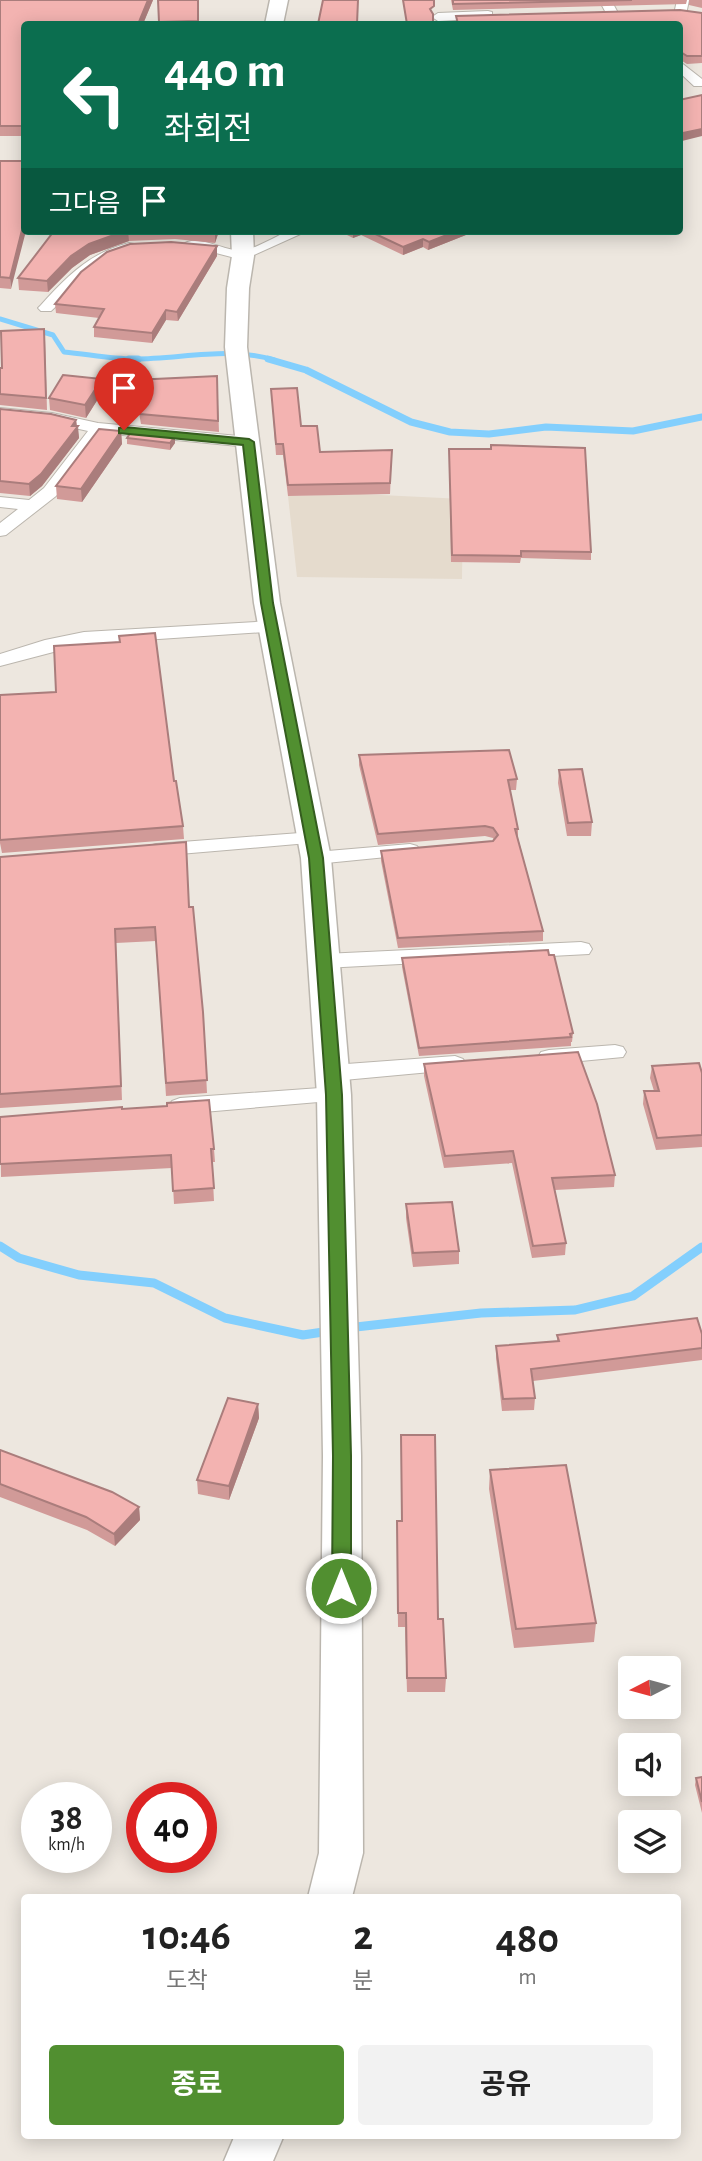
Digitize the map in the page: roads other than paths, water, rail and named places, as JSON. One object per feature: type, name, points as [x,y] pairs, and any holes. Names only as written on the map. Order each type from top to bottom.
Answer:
[{"type":"street","points":[[275,21],[279,0]]},
{"type":"street","points":[[434,0],[439,21],[505,15]]},
{"type":"street","points":[[605,0],[616,21]]},
{"type":"street","points":[[683,68],[701,83]]},
{"type":"street","points":[[683,89],[701,83]]},
{"type":"street","points":[[242,235],[237,355],[269,616],[314,848],[334,1084],[342,1456],[341,1853],[331,1894]]},
{"type":"street","points":[[171,245],[212,248],[243,256],[291,235]]},
{"type":"street","points":[[46,308],[75,277],[101,256],[129,247],[150,246]]},
{"type":"street","points":[[0,413],[52,418],[99,428],[249,442]]},
{"type":"street","points":[[0,531],[50,492],[99,428]]},
{"type":"street","points":[[0,502],[33,506]]},
{"type":"street","points":[[0,660],[52,644],[84,638],[269,616]]},
{"type":"street","points":[[133,852],[314,848],[431,849]]},
{"type":"street","points":[[324,961],[581,949]]},
{"type":"street","points":[[521,1059],[615,1052]]},
{"type":"street","points":[[153,1108],[481,1062]]},
{"type":"street","points":[[248,2161],[258,2139]]},
{"type":"waterway","points":[[0,319],[53,335],[64,352],[134,359]]},
{"type":"waterway","points":[[134,359],[239,354],[274,360]]},
{"type":"waterway","points":[[129,359],[134,359]]},
{"type":"waterway","points":[[268,359],[306,370],[411,422],[450,432],[489,434],[546,427],[633,431],[702,417]]},
{"type":"waterway","points":[[0,1246],[19,1258],[79,1275],[154,1283],[225,1318],[303,1335],[330,1331]]},
{"type":"waterway","points":[[347,1328],[481,1313],[575,1310],[633,1296],[702,1247]]}]
